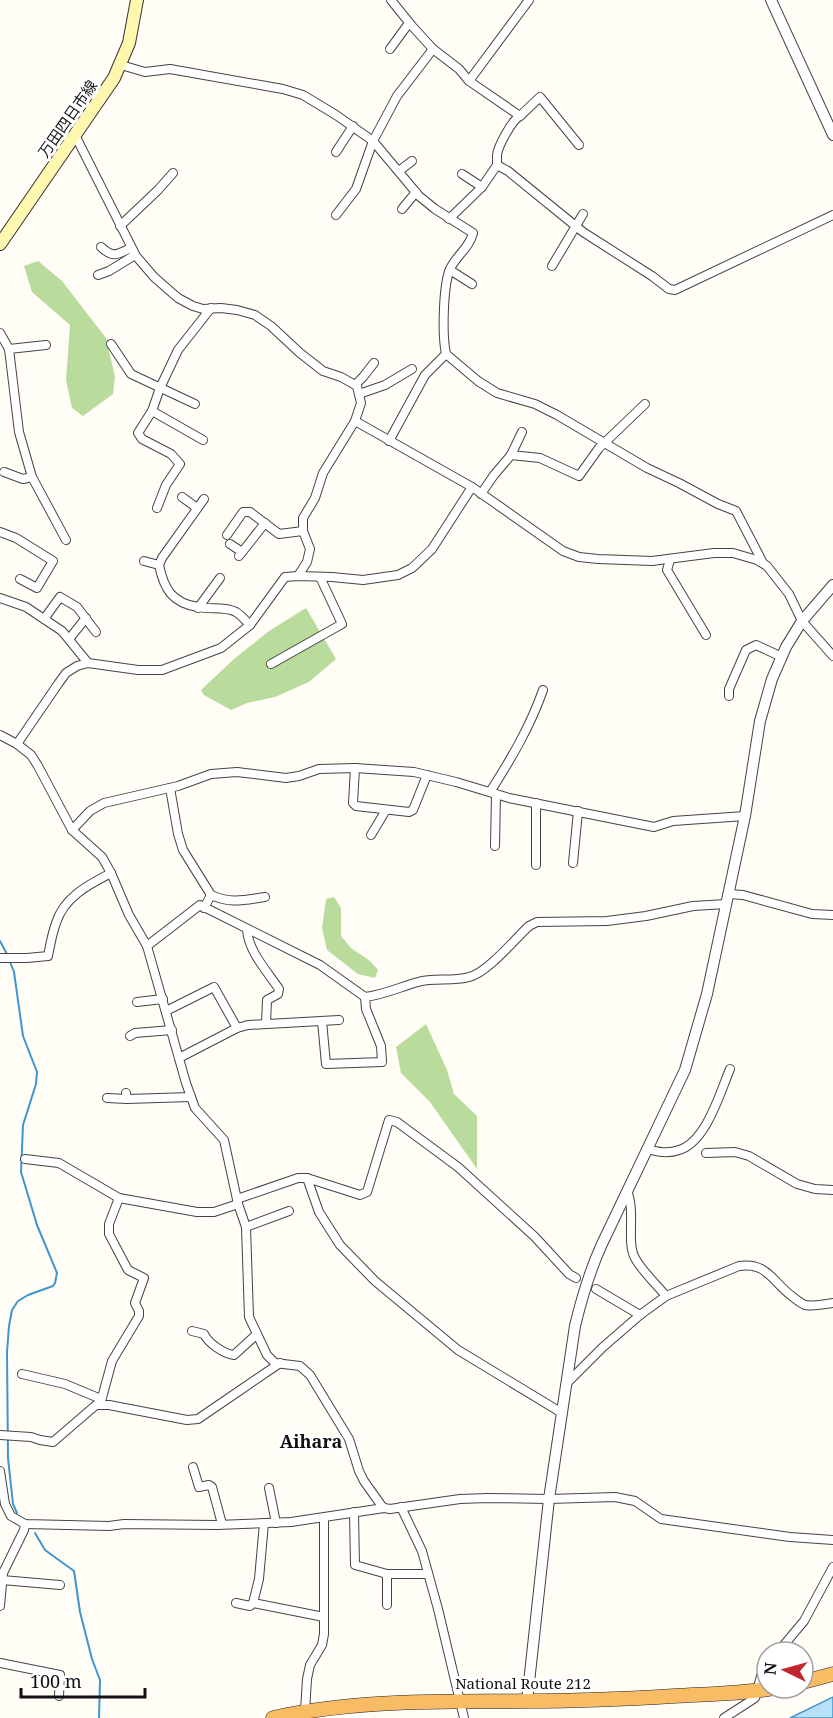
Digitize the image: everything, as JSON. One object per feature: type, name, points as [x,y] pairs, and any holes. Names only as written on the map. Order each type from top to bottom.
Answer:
[{"type":"highway","points":[[815,1679],[833,1674]]},
{"type":"highway","name":"National Route 212","points":[[273,1718],[326,1707],[371,1704],[612,1700],[755,1691]]},
{"type":"main road","name":"万田四日市線","points":[[1,241],[114,78],[129,43],[137,0]]},
{"type":"street","points":[[391,0],[433,49],[459,69],[469,81],[520,116]]},
{"type":"street","points":[[469,81],[529,0]]},
{"type":"street","points":[[771,0],[833,135]]},
{"type":"street","points":[[390,49],[409,22]]},
{"type":"street","points":[[336,215],[356,189],[373,141],[397,96],[433,49]]},
{"type":"street","points":[[121,65],[145,72],[171,69],[283,88],[303,95],[373,141],[416,192],[435,210],[473,233],[472,240],[450,270],[444,317],[446,354],[478,381],[497,393],[535,404],[647,468],[736,511],[763,563]]},
{"type":"street","points":[[449,219],[482,187],[497,165],[497,154],[516,118],[540,97],[579,145]]},
{"type":"street","points":[[336,152],[353,126]]},
{"type":"street","points":[[75,135],[133,251],[154,277],[178,298],[193,306],[203,309],[237,310],[255,315],[323,371],[355,385],[361,403],[355,421],[323,473],[315,498],[303,518],[303,531],[310,549],[307,562],[298,576]]},
{"type":"street","points":[[399,171],[412,161]]},
{"type":"street","points":[[497,165],[508,171],[583,232],[669,289],[675,290],[833,215]]},
{"type":"street","points":[[120,226],[173,172]]},
{"type":"street","points":[[462,174],[482,187]]},
{"type":"street","points":[[402,209],[416,192]]},
{"type":"street","points":[[552,266],[583,214]]},
{"type":"street","points":[[101,247],[108,254],[114,255],[133,251]]},
{"type":"street","points":[[98,275],[109,271],[133,251]]},
{"type":"street","points":[[450,270],[472,284]]},
{"type":"street","points":[[158,508],[166,485],[180,464],[171,454],[142,439],[138,433],[152,411],[178,350],[211,308]]},
{"type":"street","points":[[0,333],[9,349],[18,432],[32,477],[66,540]]},
{"type":"street","points":[[9,349],[46,345]]},
{"type":"street","points":[[111,345],[131,374],[195,404]]},
{"type":"street","points":[[389,441],[425,375],[446,354]]},
{"type":"street","points":[[355,385],[374,363]]},
{"type":"street","points":[[359,394],[385,385],[412,369]]},
{"type":"street","points":[[511,455],[540,458],[579,476],[604,442],[645,404]]},
{"type":"street","points":[[152,411],[203,440]]},
{"type":"street","points":[[355,421],[472,488],[563,552],[598,559],[652,561],[714,553],[733,553],[757,560],[767,566],[789,594],[802,621],[833,656]]},
{"type":"street","points":[[481,494],[511,455],[522,432]]},
{"type":"street","points":[[4,472],[23,479],[32,477]]},
{"type":"street","points":[[17,744],[66,673],[77,666],[88,663],[138,670],[162,670],[221,648],[250,625],[285,577],[320,576],[363,580],[398,575],[412,568],[432,549],[472,488]]},
{"type":"street","points":[[182,497],[198,508]]},
{"type":"street","points":[[204,499],[159,565],[167,591],[178,600],[198,608],[215,607],[235,612],[250,625]]},
{"type":"street","points":[[227,535],[243,512],[250,512],[279,534],[303,531]]},
{"type":"street","points":[[230,544],[240,554],[265,523]]},
{"type":"street","points":[[0,532],[16,538],[53,561],[37,588],[20,579]]},
{"type":"street","points":[[670,560],[667,570],[706,635]]},
{"type":"street","points":[[144,561],[159,565]]},
{"type":"street","points":[[271,664],[342,624],[320,576]]},
{"type":"street","points":[[198,608],[219,578]]},
{"type":"street","points":[[527,1701],[549,1499],[575,1326],[582,1298],[592,1267],[685,1070],[707,994],[745,816],[760,721],[772,679],[802,621],[833,585]]},
{"type":"street","points":[[44,619],[60,597],[77,607],[96,632]]},
{"type":"street","points":[[0,598],[26,607],[62,631],[88,663]]},
{"type":"street","points":[[69,639],[86,618]]},
{"type":"street","points":[[729,696],[729,689],[746,650],[756,645],[782,657]]},
{"type":"street","points":[[495,846],[493,793],[535,712],[543,690]]},
{"type":"street","points":[[0,735],[31,754],[72,830],[102,857],[111,873],[129,915],[147,946],[195,1108],[224,1140],[237,1202],[246,1227],[249,1317],[267,1355],[275,1363],[300,1366],[310,1375],[349,1439],[358,1471],[384,1508]]},
{"type":"street","points":[[72,830],[90,811],[104,803],[170,788],[211,774],[237,771],[286,778],[319,769],[355,768],[427,775],[536,803],[654,827],[673,821],[745,816]]},
{"type":"street","points":[[355,768],[353,803],[356,806],[386,810],[410,812],[413,810],[427,775]]},
{"type":"street","points":[[170,788],[183,850],[211,895],[232,902],[265,897]]},
{"type":"street","points":[[536,803],[536,865]]},
{"type":"street","points":[[371,835],[386,810]]},
{"type":"street","points":[[573,863],[578,811]]},
{"type":"street","points":[[0,957],[48,956],[56,922],[63,909],[75,894],[111,873]]},
{"type":"street","points":[[147,946],[200,905],[320,964],[365,997],[376,996],[421,981],[471,977],[482,972],[537,921],[608,921],[645,916],[743,894],[812,914],[833,915]]},
{"type":"street","points":[[204,908],[211,895]]},
{"type":"street","points":[[247,929],[247,939],[252,949],[279,989],[278,994],[267,1000],[266,1024]]},
{"type":"street","points":[[166,1011],[214,987],[237,1028]]},
{"type":"street","points":[[322,1021],[326,1064],[382,1062],[381,1046],[366,1008],[365,997]]},
{"type":"street","points":[[137,1002],[163,999]]},
{"type":"street","points":[[179,1058],[237,1028],[248,1025],[339,1020]]},
{"type":"street","points":[[130,1036],[135,1033],[172,1030]]},
{"type":"street","points":[[647,1149],[672,1152],[682,1150],[693,1143],[705,1127],[730,1069]]},
{"type":"street","points":[[107,1098],[191,1097]]},
{"type":"street","points":[[25,1159],[59,1163],[119,1197],[197,1212],[214,1212],[298,1178],[307,1178],[360,1195],[367,1192],[389,1120],[397,1122],[458,1167],[576,1278]]},
{"type":"street","points":[[706,1153],[735,1152],[749,1156],[797,1184],[815,1189],[833,1190]]},
{"type":"street","points":[[307,1178],[319,1212],[340,1245],[375,1281],[458,1350],[562,1413]]},
{"type":"street","points":[[627,1191],[631,1202],[634,1258],[666,1296]]},
{"type":"street","points":[[0,1435],[31,1437],[53,1442],[100,1402],[112,1361],[139,1316],[135,1303],[144,1278],[128,1269],[109,1234],[109,1224],[119,1197]]},
{"type":"street","points":[[246,1227],[289,1211]]},
{"type":"street","points":[[567,1383],[603,1347],[666,1296],[739,1266],[751,1264],[763,1269],[785,1292],[803,1304],[812,1306],[833,1303]]},
{"type":"street","points":[[596,1288],[640,1315]]},
{"type":"street","points":[[192,1332],[204,1334],[206,1340],[229,1355],[234,1355],[257,1334]]},
{"type":"street","points":[[22,1374],[65,1384],[109,1405],[187,1420],[198,1419],[280,1363]]},
{"type":"street","points":[[193,1467],[199,1487],[209,1485],[212,1487],[222,1524]]},
{"type":"street","points":[[0,1471],[5,1504],[11,1516],[25,1524],[98,1526],[276,1523],[460,1499],[615,1497],[635,1501],[661,1519],[790,1537],[833,1540]]},
{"type":"street","points":[[269,1488],[276,1523]]},
{"type":"street","points":[[401,1507],[422,1551],[464,1718]]},
{"type":"street","points":[[354,1512],[355,1565],[387,1574],[428,1574]]},
{"type":"street","points":[[305,1711],[310,1665],[322,1645],[324,1634],[324,1518]]},
{"type":"street","points":[[253,1603],[259,1579],[264,1523]]},
{"type":"street","points":[[0,1606],[3,1573],[25,1524]]},
{"type":"street","points":[[788,1640],[804,1621],[833,1567]]},
{"type":"street","points":[[387,1574],[387,1605]]},
{"type":"street","points":[[2,1580],[60,1585]]},
{"type":"street","points":[[236,1603],[250,1606],[253,1603],[324,1617]]},
{"type":"street","points":[[0,1663],[60,1675],[59,1696]]},
{"type":"street","points":[[724,1718],[752,1701],[755,1696]]},
{"type":"green space","points":[[38,261],[62,281],[106,338],[115,377],[113,394],[83,416],[72,408],[66,380],[70,325],[32,292],[24,266]]},
{"type":"green space","points":[[306,608],[336,659],[309,682],[275,697],[247,703],[231,710],[204,695],[201,690],[234,659],[269,631]]},
{"type":"green space","points":[[334,897],[341,908],[341,936],[351,948],[370,961],[378,970],[375,978],[358,974],[327,950],[322,928],[326,899]]},
{"type":"green space","points":[[426,1024],[447,1070],[454,1094],[477,1116],[477,1169],[430,1102],[401,1073],[396,1047]]},
{"type":"water","points":[[833,1697],[833,1718],[790,1718]]},
{"type":"waterway","points":[[0,941],[8,956]]},
{"type":"waterway","points":[[10,962],[14,972],[23,1036],[37,1072],[36,1084],[23,1125],[21,1172],[37,1225],[57,1273],[53,1286],[18,1301],[12,1310],[9,1326],[7,1352],[8,1458],[13,1504],[17,1513]]},
{"type":"waterway","points":[[35,1533],[45,1550],[74,1571],[80,1612],[100,1680],[99,1718]]},
{"type":"district","name":"Aihara","points":[[311,1442]]}]
